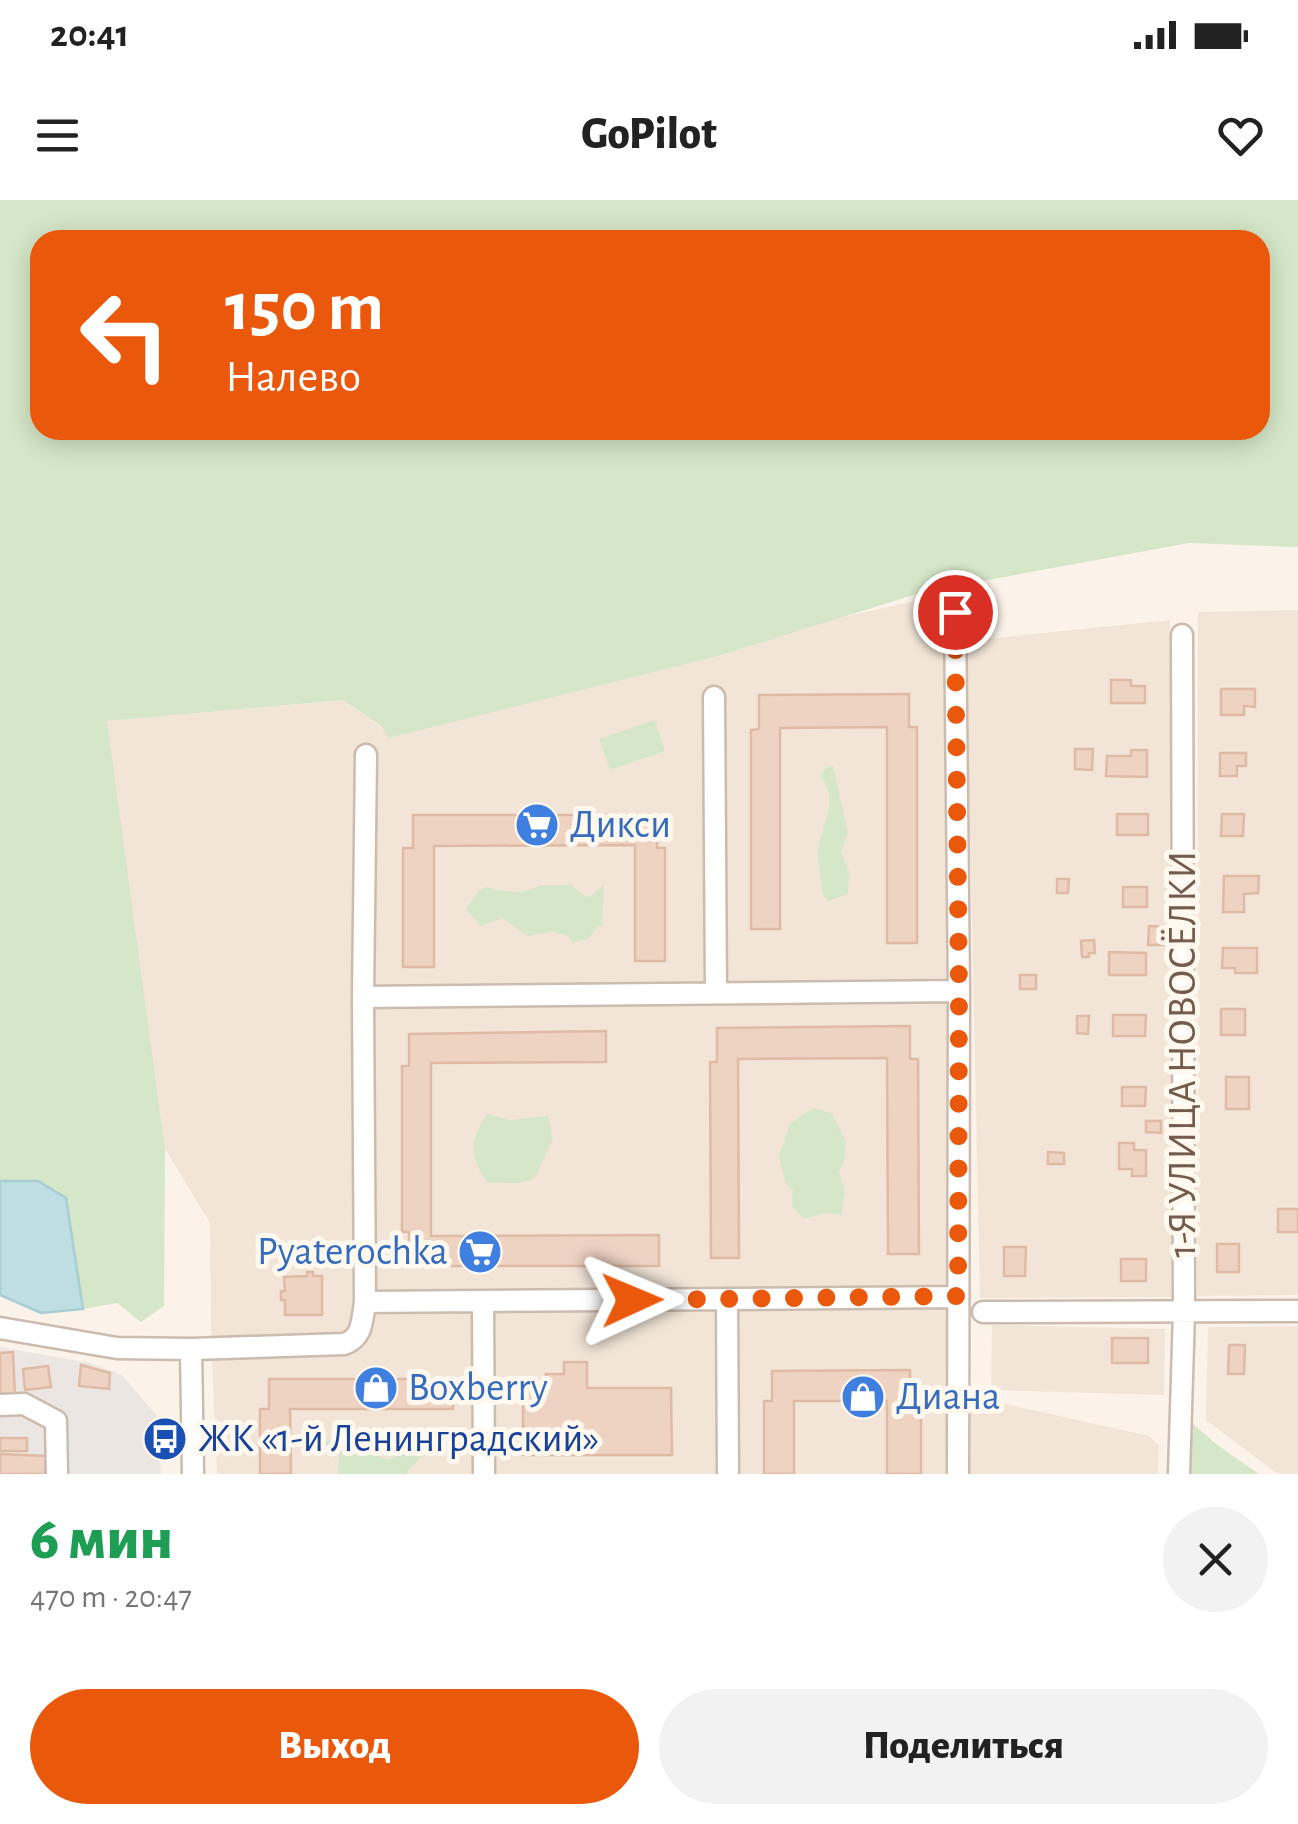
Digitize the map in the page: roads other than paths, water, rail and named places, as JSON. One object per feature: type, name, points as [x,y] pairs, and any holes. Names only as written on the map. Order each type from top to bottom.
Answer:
[{"type":"street","points":[[955,612],[958,1474]]},
{"type":"street","name":"1-Я УЛИЦА НОВОСЁЛКИ","points":[[1179,1474],[1184,1312],[1182,635]]},
{"type":"street","points":[[714,697],[716,994]]},
{"type":"street","points":[[0,1328],[118,1348],[344,1344],[358,1336],[365,1302],[366,755]]},
{"type":"street","points":[[363,997],[959,991]]},
{"type":"street","points":[[365,1302],[958,1296]]},
{"type":"street","points":[[727,1299],[728,1474]]},
{"type":"street","points":[[483,1301],[484,1474]]},
{"type":"street","points":[[983,1312],[1298,1311]]},
{"type":"street","points":[[191,1349],[193,1474]]},
{"type":"street","points":[[0,1404],[24,1404],[56,1420],[57,1474]]},
{"type":"water","points":[[0,1181],[38,1181],[66,1198],[83,1309],[41,1313],[0,1295]]},
{"type":"place","name":"Дикси","points":[[537,825]]},
{"type":"place","name":"Pyaterochka","points":[[480,1252]]},
{"type":"place","name":"Boxberry","points":[[376,1388]]},
{"type":"place","name":"Диана","points":[[863,1397]]},
{"type":"place","name":"ЖК «1-й Ленинградский»","points":[[165,1439]]}]
